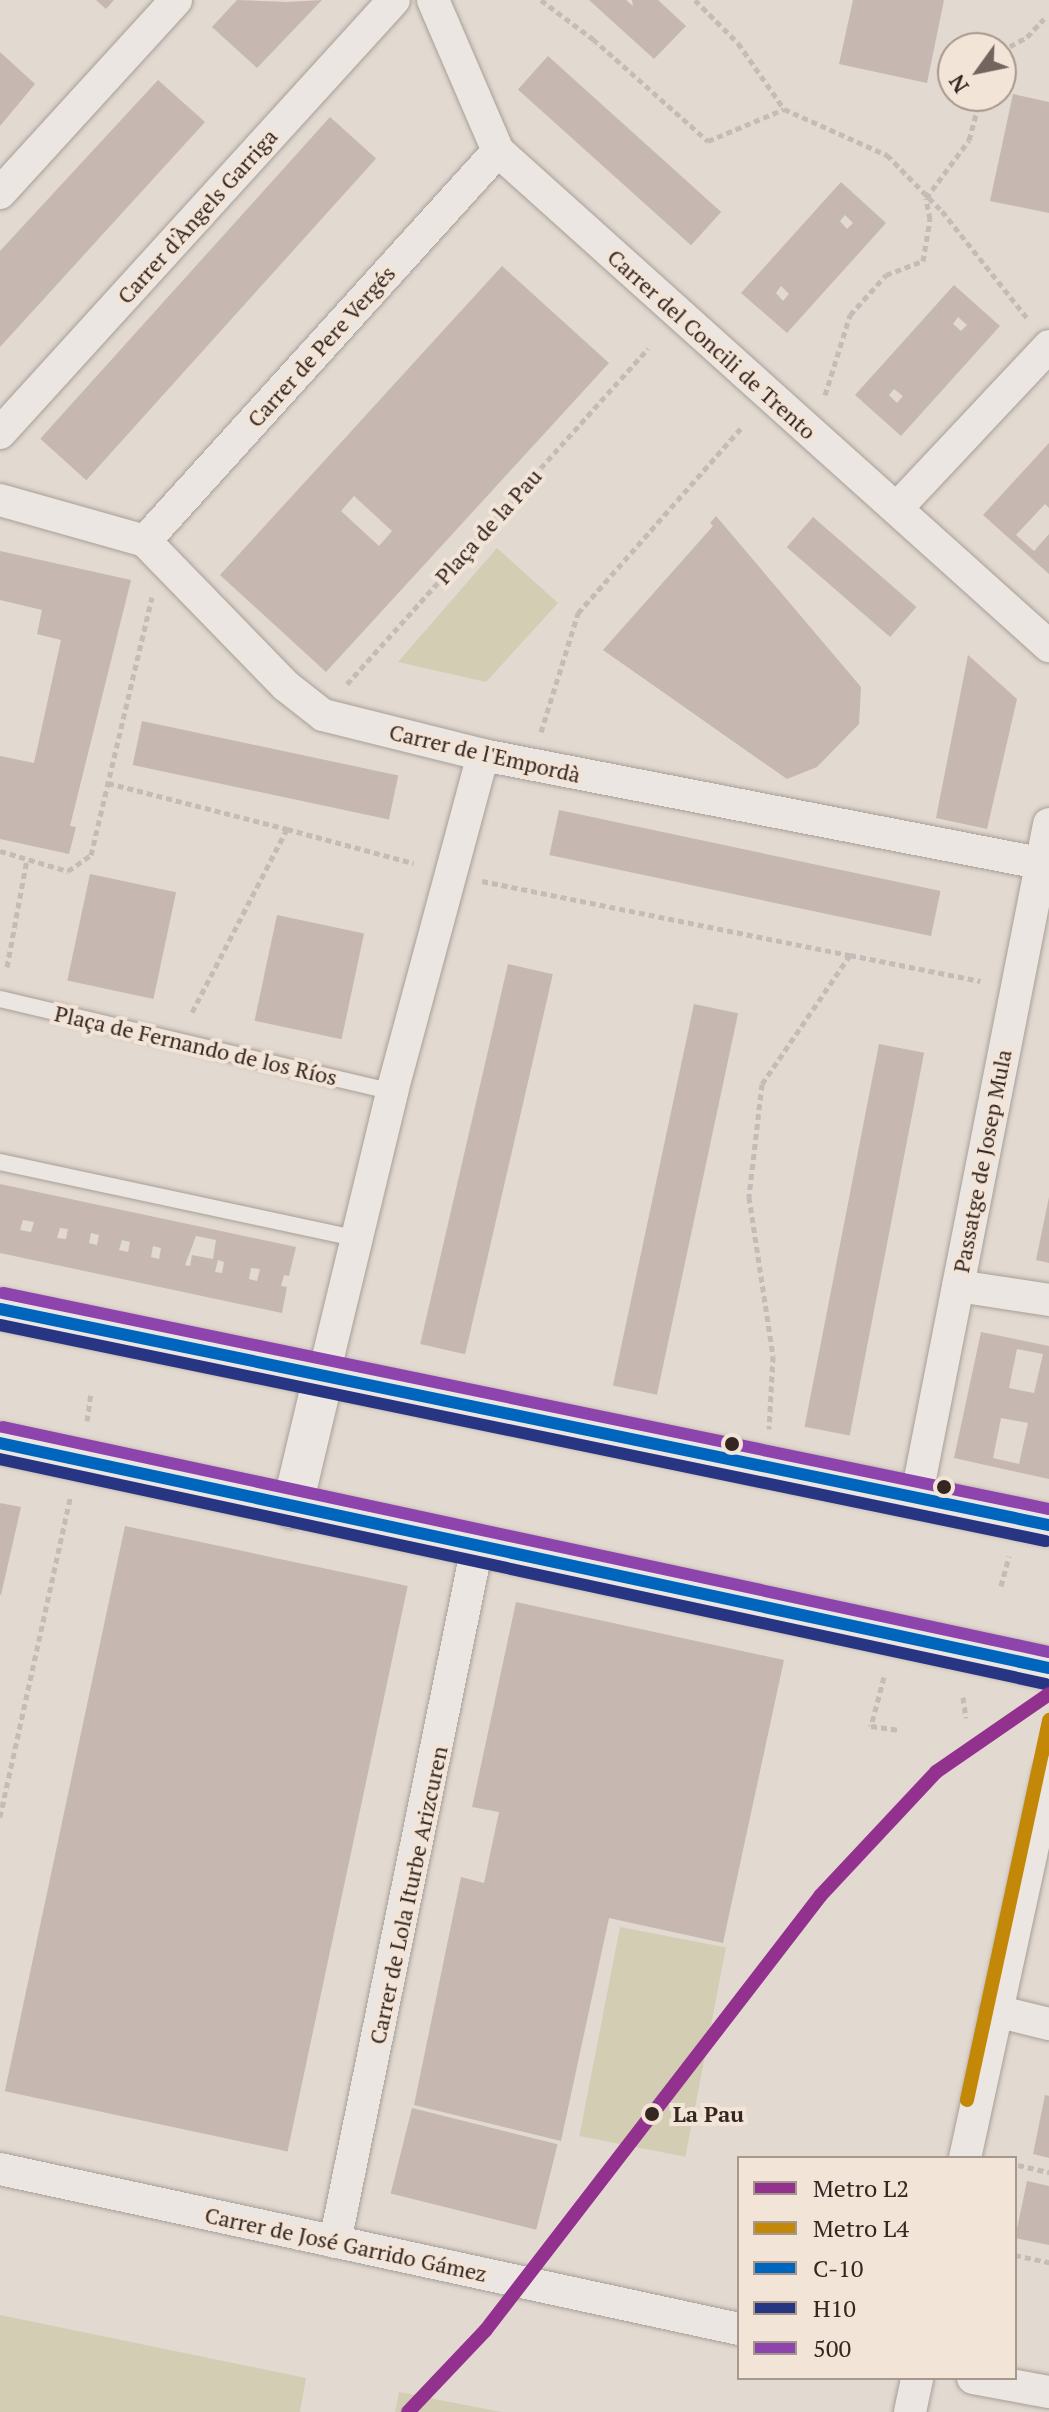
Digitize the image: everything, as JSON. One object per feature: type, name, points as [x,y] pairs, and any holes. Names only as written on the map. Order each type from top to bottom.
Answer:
[{"type":"street","points":[[0,193],[176,0]]},
{"type":"street","name":"Carrer d'Àngels Garriga","points":[[0,433],[394,0]]},
{"type":"street","name":"Carrer del Concili de Trento","points":[[433,0],[498,151],[898,507],[1049,646]]},
{"type":"street","name":"Carrer de Pere Vergés","points":[[145,541],[498,151]]},
{"type":"street","points":[[898,507],[1040,334]]},
{"type":"street","points":[[0,500],[145,541]]},
{"type":"street","name":"Carrer de l'Empordà","points":[[145,541],[286,686],[323,715],[483,755],[1039,863]]},
{"type":"street","points":[[292,1508],[392,1092],[483,755]]},
{"type":"street","name":"Passatge de Josep Mula","points":[[916,1499],[1049,824]]},
{"type":"street","points":[[958,1286],[1049,1300]]},
{"type":"street","points":[[0,1309],[1049,1525]]},
{"type":"street","points":[[0,1443],[1049,1668]]},
{"type":"street","name":"Carrer de Lola Iturbe Arizcuren","points":[[335,2242],[477,1547]]},
{"type":"street","points":[[965,2156],[1049,1772]]},
{"type":"street","points":[[996,2011],[1049,2024]]},
{"type":"street","name":"Carrer de José Garrido Gámez","points":[[0,2169],[737,2329]]},
{"type":"street","points":[[910,2412],[917,2380]]},
{"type":"street","points":[[984,2380],[1049,2392]]},
{"type":"lane","name":"Plaça de Fernando de los Ríos","points":[[0,999],[392,1092]]},
{"type":"lane","points":[[0,1162],[356,1238]]},
{"type":"path","points":[[541,0],[593,39],[708,141],[784,109]]},
{"type":"path","points":[[695,0],[738,43],[784,109],[887,155],[1040,334]]},
{"type":"path","points":[[1017,42],[1027,37],[1044,19]]},
{"type":"path","points":[[825,395],[850,315],[886,275],[923,261],[930,219],[926,198],[969,140],[977,112]]},
{"type":"path","name":"Plaça de la Pau","points":[[341,690],[648,348]]},
{"type":"path","points":[[541,733],[578,613],[741,428]]},
{"type":"path","points":[[0,851],[68,871],[91,855],[155,587]]},
{"type":"path","points":[[108,783],[413,863]]},
{"type":"path","points":[[191,1014],[287,829]]},
{"type":"path","points":[[7,967],[27,859]]},
{"type":"path","points":[[480,880],[980,981]]},
{"type":"path","points":[[769,1430],[773,1356],[749,1197],[762,1084],[850,955]]},
{"type":"path","points":[[85,1430],[91,1394]]},
{"type":"path","points":[[0,1817],[74,1484]]},
{"type":"path","points":[[1001,1586],[1010,1552]]},
{"type":"path","points":[[884,1677],[871,1726],[898,1730]]},
{"type":"path","points":[[963,1697],[966,1718]]},
{"type":"path","points":[[1018,2165],[1049,2172]]},
{"type":"path","points":[[1017,2255],[1049,2262]]},
{"type":"shaded area","points":[[497,548],[558,603],[486,682],[398,662]]},
{"type":"shaded area","points":[[620,1927],[726,1948],[685,2157],[579,2136]]},
{"type":"shaded area","points":[[0,2315],[306,2378],[300,2412],[0,2412]]},
{"type":"shaded area","points":[[399,2392],[501,2412],[395,2412]]},
{"type":"building","points":[[96,0],[114,0],[106,9]]},
{"type":"building","points":[[237,0],[322,0],[257,68],[212,27]]},
{"type":"building","points":[[589,0],[626,0],[633,6],[632,0],[658,0],[686,26],[654,59]]},
{"type":"building","points":[[853,0],[944,0],[927,83],[839,64]]},
{"type":"building","points":[[0,52],[35,84],[0,126]]},
{"type":"building","points":[[548,56],[721,212],[691,245],[518,89]]},
{"type":"building","points":[[158,80],[205,122],[0,347],[0,251]]},
{"type":"building","points":[[1017,95],[1049,102],[1049,213],[990,201],[1009,112],[1017,112]]},
{"type":"building","points":[[330,117],[376,158],[86,480],[40,439]]},
{"type":"building","points":[[841,182],[886,223],[787,333],[741,293]],"holes":[[[845,215],[853,223],[847,229],[840,221]],[[781,286],[789,294],[783,301],[776,293]]]},
{"type":"building","points":[[502,266],[609,363],[326,672],[220,575]],"holes":[[[354,496],[392,531],[379,546],[341,511]]]},
{"type":"building","points":[[954,285],[1000,326],[901,436],[855,395]],"holes":[[[958,317],[967,325],[961,331],[953,324]],[[894,389],[903,396],[897,403],[889,395]]]},
{"type":"building","points":[[1049,443],[1049,508],[1045,504],[1016,535],[1034,551],[1049,534],[1049,574],[983,515]]},
{"type":"building","points":[[716,516],[861,687],[859,724],[817,767],[787,779],[603,650],[713,526],[710,523]]},
{"type":"building","points":[[813,517],[916,607],[890,637],[787,547]]},
{"type":"building","points":[[0,551],[131,580],[70,826],[76,827],[69,854],[0,839],[0,756],[34,763],[61,640],[37,634],[42,610],[0,600]]},
{"type":"building","points":[[968,655],[1017,699],[987,829],[936,818]]},
{"type":"building","points":[[142,721],[398,775],[389,819],[133,765]]},
{"type":"building","points":[[559,810],[940,891],[931,936],[549,855]]},
{"type":"building","points":[[90,874],[176,892],[153,999],[67,981]]},
{"type":"building","points":[[277,915],[364,934],[342,1039],[255,1021]]},
{"type":"building","points":[[508,964],[553,974],[465,1354],[420,1344]]},
{"type":"building","points":[[694,1004],[738,1013],[657,1395],[613,1385]]},
{"type":"building","points":[[879,1044],[924,1053],[850,1436],[805,1427]]},
{"type":"building","points":[[0,1184],[296,1247],[289,1276],[284,1275],[281,1286],[287,1287],[282,1313],[0,1253]],"holes":[[[23,1220],[34,1222],[31,1232],[20,1230]],[[60,1228],[68,1229],[66,1239],[57,1238]],[[91,1233],[99,1235],[97,1245],[89,1243]],[[196,1236],[216,1240],[213,1259],[192,1255],[190,1266],[185,1265]],[[122,1240],[130,1242],[128,1252],[119,1250]],[[153,1246],[161,1248],[159,1259],[151,1257]],[[218,1260],[224,1262],[222,1273],[215,1272]],[[251,1268],[260,1269],[257,1281],[249,1279]]]},
{"type":"building","points":[[1049,1197],[1049,1263],[1036,1260]]},
{"type":"building","points":[[981,1332],[1049,1346],[1049,1479],[954,1458]],"holes":[[[1017,1349],[1043,1354],[1034,1393],[1009,1388]],[[1001,1418],[1028,1423],[1019,1464],[993,1458]]]},
{"type":"building","points":[[0,1503],[21,1507],[1,1595],[0,1594]]},
{"type":"building","points":[[125,1526],[408,1586],[288,2151],[5,2091]]},
{"type":"building","points":[[516,1602],[784,1660],[723,1943],[609,1918],[561,2141],[414,2105],[461,1877],[484,1883],[499,1812],[472,1807]]},
{"type":"building","points":[[1045,2095],[1049,2096],[1049,2158],[1033,2154]]},
{"type":"building","points":[[412,2108],[558,2144],[536,2230],[391,2193]]},
{"type":"building","points":[[1027,2181],[1049,2186],[1049,2245],[1017,2238]]},
{"type":"metro line","name":"L2","points":[[408,2412],[485,2331],[821,1895],[936,1772],[1049,1694]]},
{"type":"metro line","name":"L4","points":[[967,2100],[1049,1720]]},
{"type":"transit line","name":"500","points":[[3,1293],[1049,1509]]},
{"type":"transit line","name":"C-10","points":[[0,1309],[1049,1525]]},
{"type":"transit line","name":"H10","points":[[0,1325],[1046,1541]]},
{"type":"transit line","name":"500","points":[[3,1427],[1049,1652]]},
{"type":"transit line","name":"C-10","points":[[0,1443],[1049,1668]]},
{"type":"transit line","name":"H10","points":[[0,1459],[1046,1684]]},
{"type":"place","name":"La Pau","points":[[652,2114]]}]
